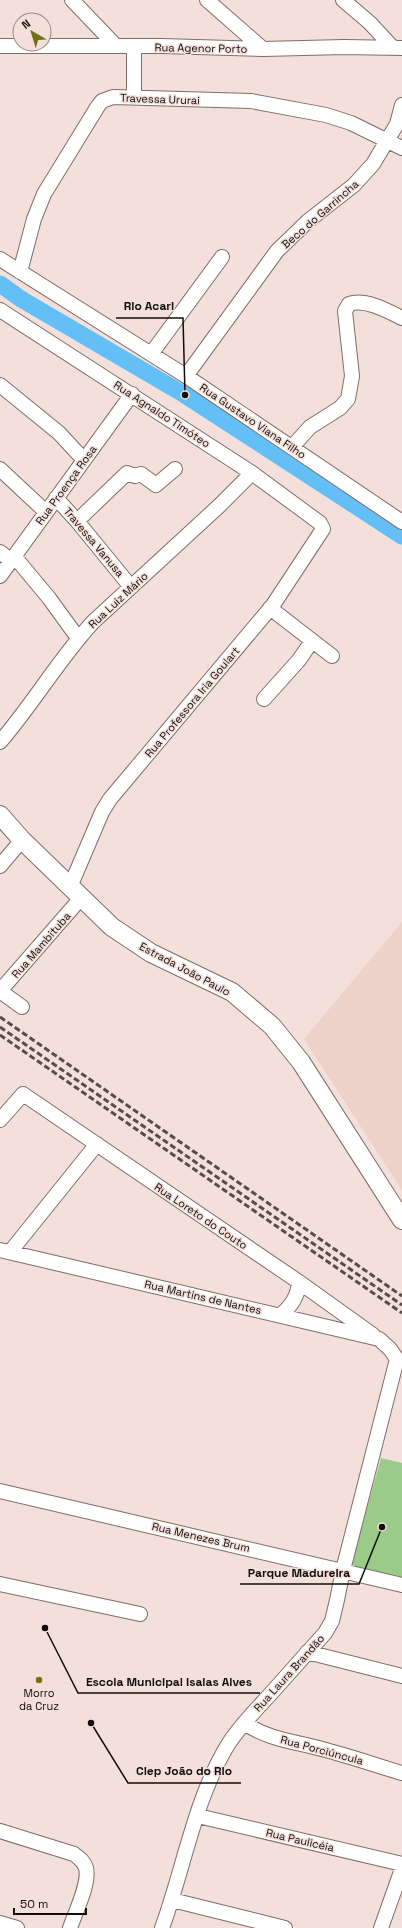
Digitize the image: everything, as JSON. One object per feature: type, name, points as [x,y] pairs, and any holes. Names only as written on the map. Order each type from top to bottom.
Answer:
[{"type":"main road","name":"Estrada João Paulo","points":[[0,815],[22,840],[112,927],[151,953],[232,992],[272,1026],[300,1062],[402,1220]]},
{"type":"street","points":[[72,0],[116,46]]},
{"type":"street","points":[[207,0],[263,49]]},
{"type":"street","points":[[343,0],[398,48]]},
{"type":"street","name":"Rua Agenor Porto","points":[[0,46],[134,46],[263,49],[344,47],[398,48]]},
{"type":"street","points":[[134,46],[134,97]]},
{"type":"street","name":"Travessa Ururai","points":[[20,272],[34,219],[44,194],[98,106],[107,98],[134,97],[251,101],[326,115],[351,123],[402,148]]},
{"type":"street","name":"Beco do Garrincha","points":[[186,376],[277,251],[298,230],[354,185],[366,173],[388,140],[400,115],[402,105]]},
{"type":"street","points":[[151,354],[222,257]]},
{"type":"street","name":"Rua Gustavo Viana Filho","points":[[0,259],[186,376],[402,522]]},
{"type":"street","points":[[292,447],[310,426],[340,408],[348,399],[352,376],[345,318],[347,306],[355,303],[374,306],[402,318]]},
{"type":"street","name":"Rua Agnaldo Timóteo","points":[[0,310],[252,473],[320,523]]},
{"type":"street","points":[[0,385],[59,433],[84,460]]},
{"type":"street","name":"Rua Proença Rosa","points":[[0,576],[132,394]]},
{"type":"street","points":[[0,469],[46,512]]},
{"type":"street","points":[[77,521],[127,473],[135,476],[141,474],[156,485],[175,469]]},
{"type":"street","name":"Rua Luiz Mário","points":[[0,742],[39,693],[78,638],[220,505],[252,473]]},
{"type":"street","name":"Travessa Vanusa","points":[[56,498],[77,521],[131,587]]},
{"type":"street","name":"Rua Professora Iria Goulart","points":[[76,892],[102,812],[110,799],[270,608],[322,532],[323,529],[320,523]]},
{"type":"street","points":[[0,552],[12,559],[49,598],[78,638]]},
{"type":"street","points":[[270,608],[332,656]]},
{"type":"street","points":[[264,699],[299,660],[312,640]]},
{"type":"street","points":[[0,866],[22,840]]},
{"type":"street","name":"Rua Mambituba","points":[[0,991],[76,892]]},
{"type":"street","points":[[0,991],[22,1007]]},
{"type":"street","name":"Rua Loreto do Couto","points":[[0,1120],[23,1094],[299,1282],[379,1339]]},
{"type":"street","points":[[5,1251],[97,1144]]},
{"type":"street","name":"Rua Martins de Nantes","points":[[5,1251],[379,1339]]},
{"type":"street","points":[[280,1315],[287,1310],[296,1296],[299,1282]]},
{"type":"street","name":"Rua Laura Brandão","points":[[162,1928],[198,1816],[217,1765],[229,1743],[244,1723],[325,1633],[332,1622],[343,1570],[397,1359],[390,1349],[379,1339]]},
{"type":"street","name":"Rua Menezes Brum","points":[[0,1491],[402,1585]]},
{"type":"street","points":[[0,1584],[140,1614]]},
{"type":"street","points":[[308,1652],[402,1676]]},
{"type":"street","name":"Rua Porciúncula","points":[[244,1723],[259,1733],[272,1738],[322,1749],[402,1773]]},
{"type":"street","name":"Rua Paulicéia","points":[[198,1816],[402,1864]]},
{"type":"street","points":[[0,1831],[74,1854],[81,1859],[86,1866],[85,1885],[70,1928]]},
{"type":"street","points":[[381,1928],[402,1869]]},
{"type":"street","points":[[172,1900],[285,1928]]},
{"type":"street","points":[[0,1923],[17,1928]]},
{"type":"shaded area","points":[[402,922],[402,1190],[304,1039]]},
{"type":"green space","points":[[381,1458],[402,1463],[402,1578],[358,1568],[353,1565],[352,1562]]},
{"type":"waterway","points":[[0,284],[21,299],[185,395],[402,536]]},
{"type":"railway","points":[[0,1017],[402,1296]]},
{"type":"railway","points":[[0,1027],[402,1305]]},
{"type":"railway","points":[[0,1035],[402,1313]]},
{"type":"place","name":"Rio Acari","points":[[185,395]]},
{"type":"place","name":"Parque Madureira","points":[[382,1527]]},
{"type":"place","name":"Escola Municipal Isaias Alves","points":[[45,1628]]},
{"type":"place","name":"Morro da Cruz","points":[[39,1680]]},
{"type":"place","name":"Ciep João do Rio","points":[[91,1723]]}]
